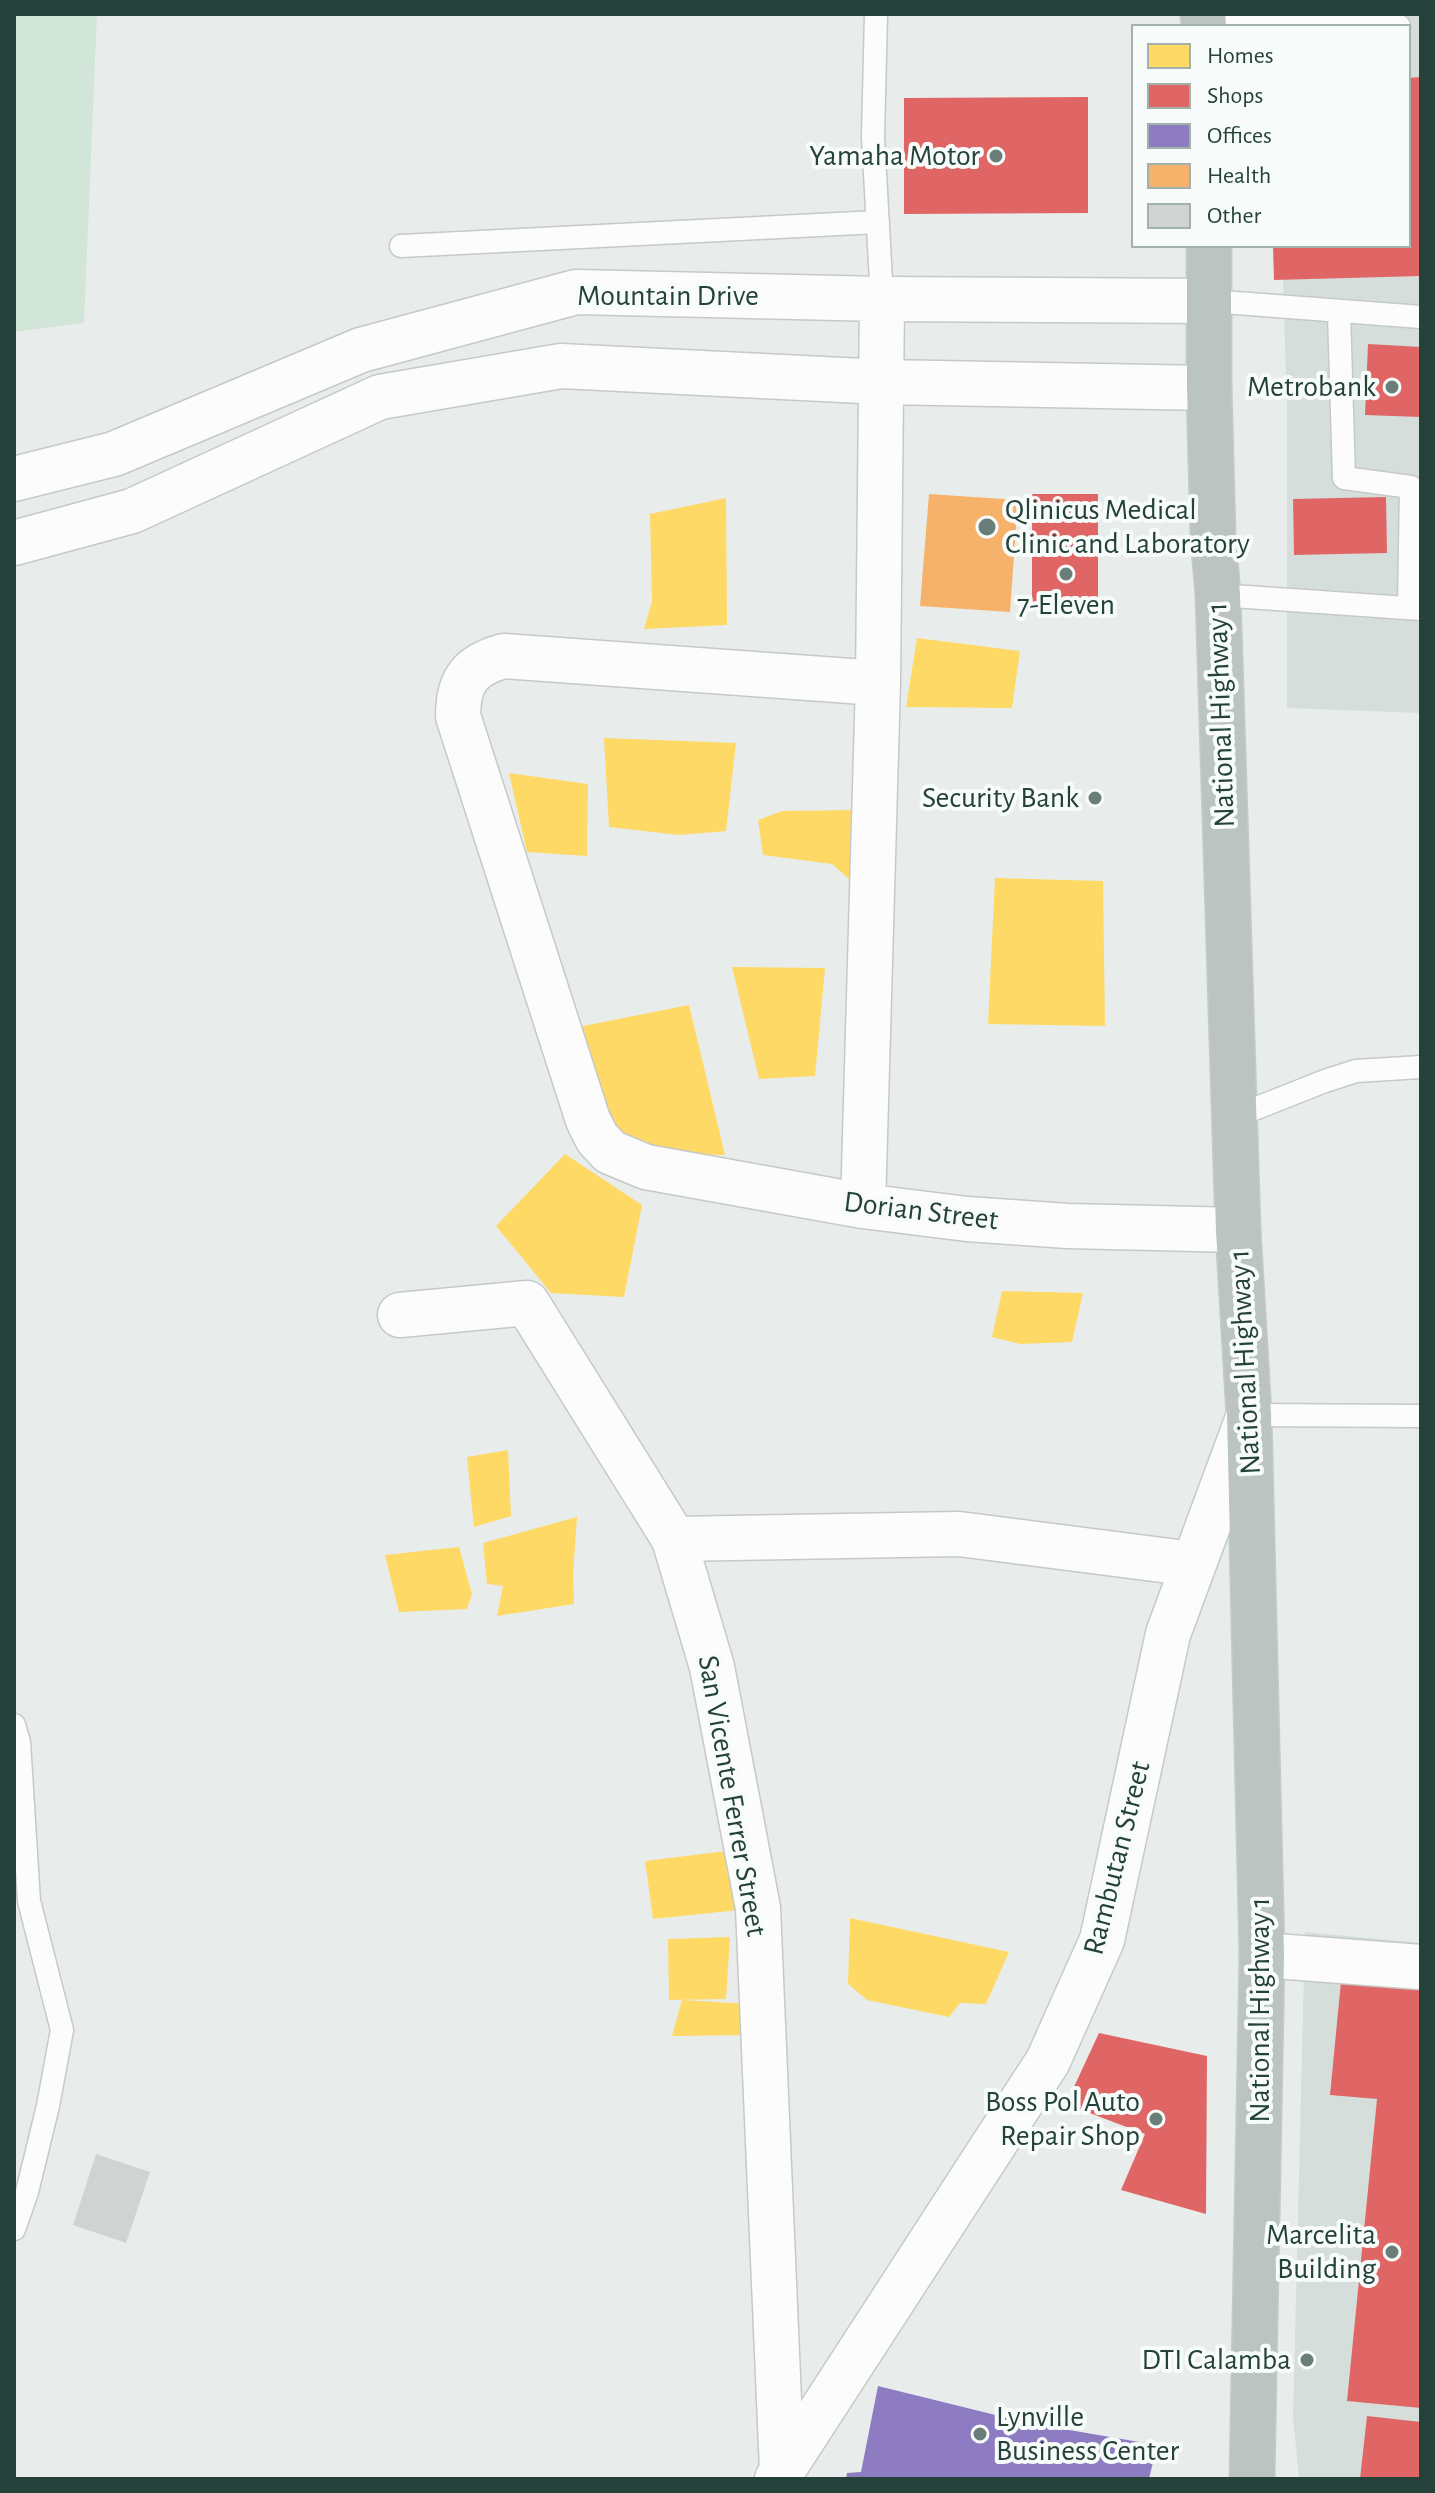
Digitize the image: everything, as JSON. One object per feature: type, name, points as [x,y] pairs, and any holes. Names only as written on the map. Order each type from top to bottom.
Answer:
[{"type":"highway","name":"National Highway 1","points":[[1209,248],[1213,536],[1218,595],[1238,1230],[1249,1415],[1262,1955],[1252,2479]]},
{"type":"street","name":"Mountain Drive","points":[[14,479],[114,454],[361,350],[576,292],[882,299],[1210,301]]},
{"type":"street","points":[[863,1206],[878,683],[882,299]]},
{"type":"street","points":[[14,543],[132,511],[380,397],[561,366],[883,382],[1209,388]]},
{"type":"street","name":"Dorian Street","points":[[878,683],[504,656],[481,662],[466,679],[458,697],[458,716],[588,1120],[597,1138],[610,1152],[646,1167],[863,1206],[967,1219],[1068,1226],[1238,1230]]},
{"type":"street","name":"San Vicente Ferrer Street","points":[[400,1315],[527,1303],[674,1539],[712,1667],[758,1908],[780,2474]]},
{"type":"street","name":"Rambutan Street","points":[[780,2474],[1048,2061],[1102,1940],[1168,1634],[1249,1415]]},
{"type":"street","points":[[674,1539],[959,1534],[1193,1564]]},
{"type":"street","points":[[1262,1955],[1421,1967]]},
{"type":"lane","points":[[876,14],[873,137],[882,299]]},
{"type":"lane","points":[[1203,19],[1343,24]]},
{"type":"lane","points":[[401,246],[878,222]]},
{"type":"lane","points":[[1210,301],[1421,317]]},
{"type":"lane","points":[[1218,595],[1415,608],[1411,487],[1344,478],[1339,312]]},
{"type":"lane","points":[[1234,1117],[1356,1071],[1421,1067]]},
{"type":"lane","points":[[1249,1415],[1421,1416]]},
{"type":"lane","points":[[14,1725],[19,1742],[21,1902],[62,2030],[31,2178],[14,2229]]},
{"type":"shaded area","points":[[1274,14],[1421,14],[1421,713],[1287,708],[1287,411],[1282,248],[1411,248],[1411,24]]},
{"type":"shaded area","points":[[1305,1932],[1421,1943],[1421,2479],[1299,2479],[1293,2417]]},
{"type":"green space","points":[[14,14],[97,14],[84,323],[14,332]]},
{"type":"building: Homes","points":[[726,498],[727,625],[644,629],[652,601],[650,514]]},
{"type":"building: Homes","points":[[917,638],[1020,651],[1012,708],[906,707]]},
{"type":"building: Homes","points":[[604,738],[736,743],[726,831],[679,835],[609,827]]},
{"type":"building: Homes","points":[[509,773],[588,784],[587,856],[527,852]]},
{"type":"building: Homes","points":[[853,810],[849,879],[832,864],[763,855],[758,820],[782,811]]},
{"type":"building: Homes","points":[[995,878],[1103,881],[1105,1026],[988,1024]]},
{"type":"building: Homes","points":[[732,967],[825,968],[815,1076],[759,1079]]},
{"type":"building: Homes","points":[[689,1005],[725,1155],[610,1152],[578,1027]]},
{"type":"building: Homes","points":[[565,1154],[642,1205],[624,1297],[551,1293],[496,1226]]},
{"type":"building: Homes","points":[[1002,1291],[1083,1293],[1072,1342],[1020,1344],[992,1337]]},
{"type":"building: Homes","points":[[508,1450],[511,1516],[474,1527],[467,1457]]},
{"type":"building: Homes","points":[[577,1517],[574,1604],[497,1616],[503,1586],[487,1584],[483,1543]]},
{"type":"building: Homes","points":[[459,1547],[472,1594],[467,1609],[399,1612],[385,1555]]},
{"type":"building: Homes","points":[[735,1850],[739,1910],[653,1919],[645,1861]]},
{"type":"building: Homes","points":[[850,1918],[1009,1952],[986,2004],[960,2003],[949,2017],[867,2000],[848,1984]]},
{"type":"building: Homes","points":[[730,1937],[726,1999],[669,2000],[668,1939]]},
{"type":"building: Homes","points":[[682,2000],[751,2004],[754,2035],[672,2036]]},
{"type":"building: Shops","points":[[1421,77],[1421,276],[1274,280],[1273,248],[1411,248],[1411,78]]},
{"type":"building: Shops","name":"Yamaha Motor","points":[[1088,97],[1088,213],[904,214],[904,98]]},
{"type":"building: Shops","points":[[1368,344],[1421,347],[1421,417],[1365,415]]},
{"type":"building: Shops","points":[[1032,494],[1098,494],[1098,610],[1032,609]]},
{"type":"building: Shops","points":[[1386,497],[1387,553],[1294,555],[1293,499]]},
{"type":"building: Shops","name":"Marcelita Building","points":[[1342,1971],[1421,1978],[1421,2408],[1347,2401],[1377,2099],[1330,2095]]},
{"type":"building: Shops","name":"Boss Pol Auto Repair Shop","points":[[1099,2033],[1207,2056],[1206,2214],[1121,2190],[1145,2134],[1066,2104]]},
{"type":"building: Shops","points":[[1367,2416],[1421,2422],[1421,2479],[1360,2479]]},
{"type":"building: Offices","name":"Lynville Business Center","points":[[878,2386],[1028,2423],[1157,2445],[1149,2479],[846,2479],[847,2473],[861,2472]]},
{"type":"building: Health","points":[[929,494],[1018,500],[1010,612],[920,606]]},
{"type":"building: Other","points":[[96,2154],[150,2172],[126,2243],[73,2225]]},
{"type":"place","name":"Yamaha Motor","points":[[996,156]]},
{"type":"place","name":"Metrobank","points":[[1392,387]]},
{"type":"place","name":"Qlinicus Medical Clinic and Laboratory","points":[[987,527]]},
{"type":"place","name":"7-Eleven","points":[[1066,574]]},
{"type":"place","name":"Security Bank","points":[[1095,798]]},
{"type":"place","name":"Boss Pol Auto Repair Shop","points":[[1156,2119]]},
{"type":"place","name":"Marcelita Building","points":[[1392,2252]]},
{"type":"place","name":"DTI Calamba","points":[[1307,2360]]},
{"type":"place","name":"Lynville Business Center","points":[[980,2434]]}]
